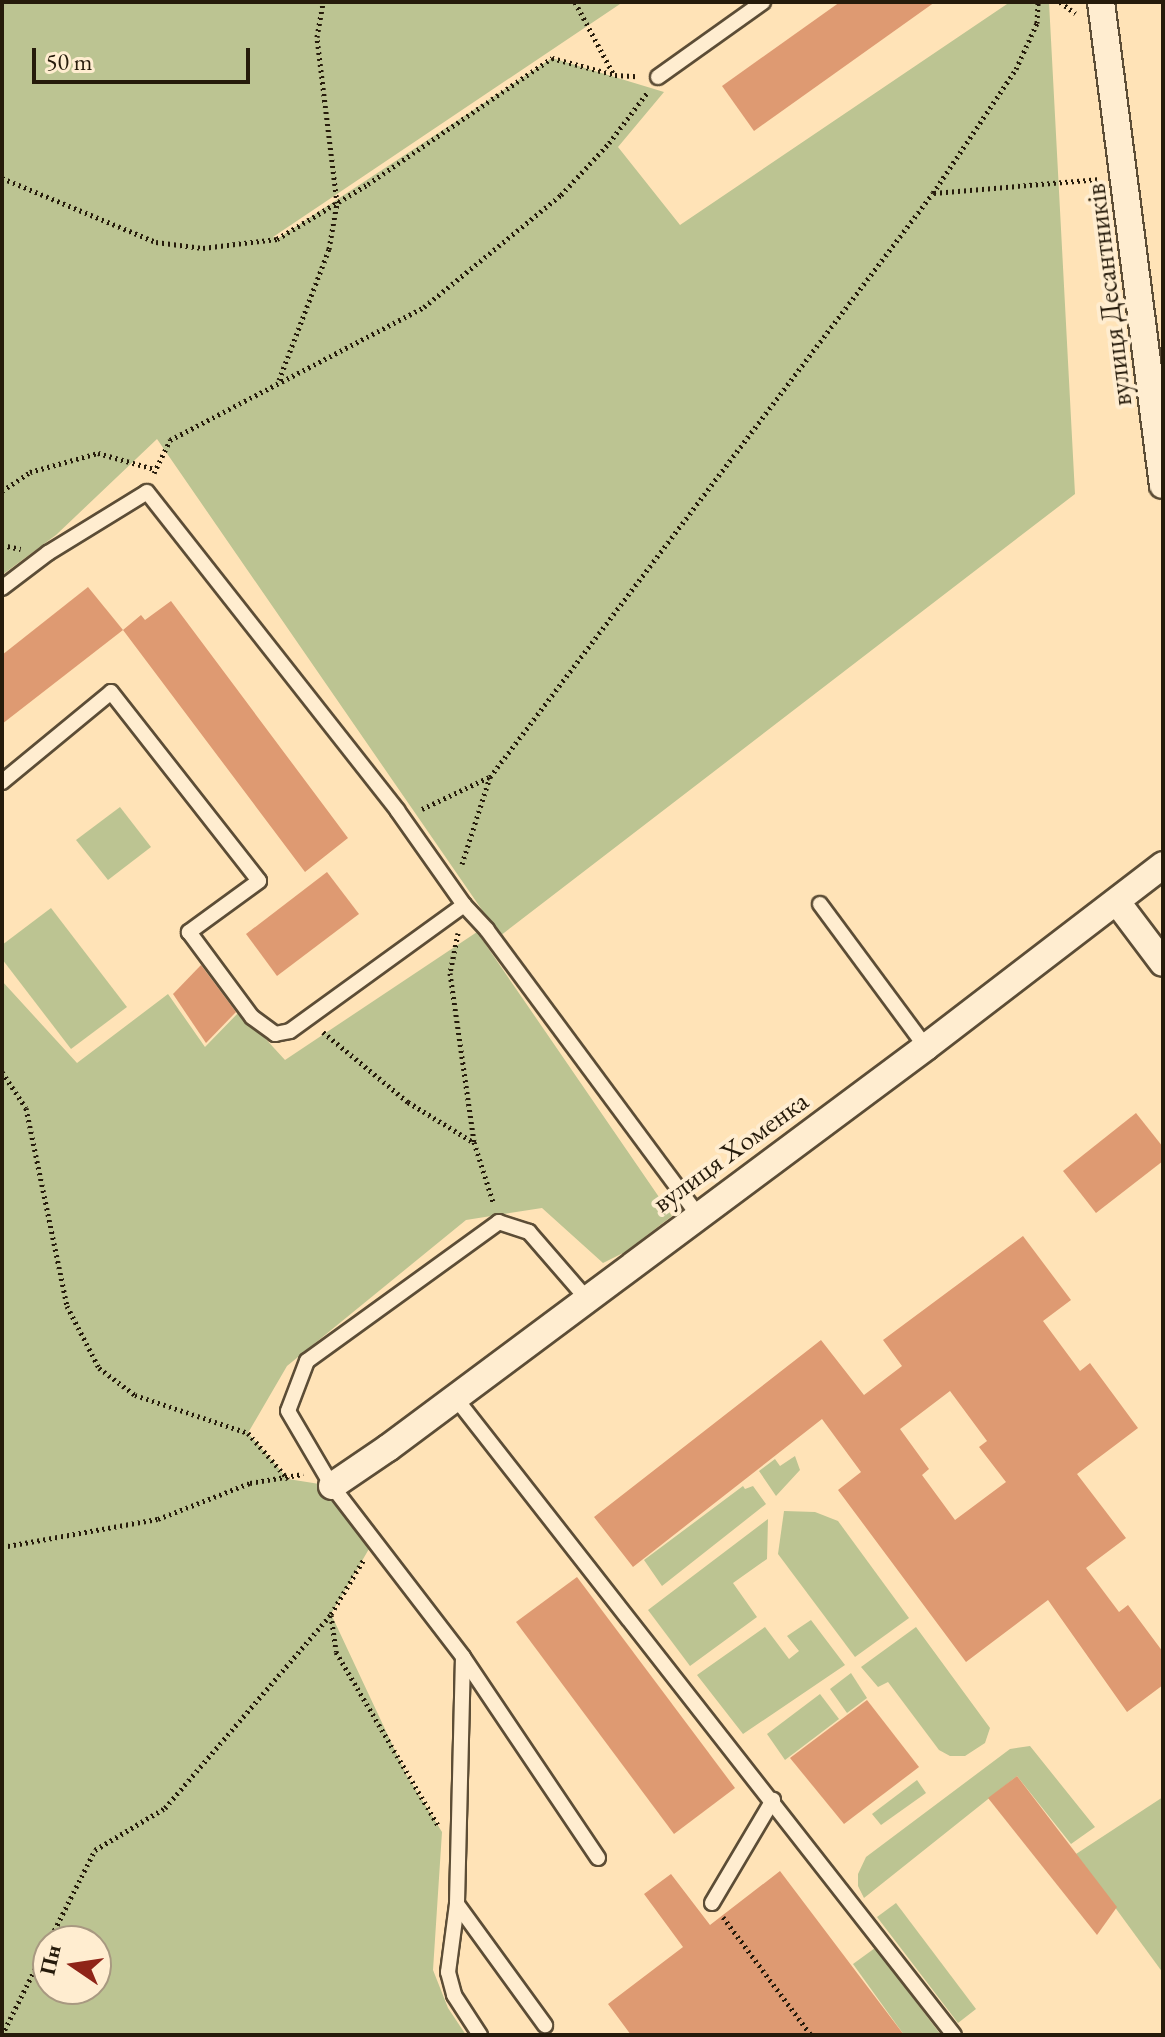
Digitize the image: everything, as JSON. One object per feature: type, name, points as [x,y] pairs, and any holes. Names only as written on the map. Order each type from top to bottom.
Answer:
[{"type":"street","name":"вулиця Десантників","points":[[1101,2],[1126,177],[1163,485]]},
{"type":"street","name":"вулиця Хоменка","points":[[327,1477],[454,1396],[587,1299],[697,1214],[926,1047],[1163,865]]},
{"type":"street","points":[[1117,902],[1163,963]]},
{"type":"lane","points":[[658,77],[763,2]]},
{"type":"lane","points":[[2,588],[48,553],[147,492],[397,810],[464,905],[487,930],[697,1214]]},
{"type":"lane","points":[[2,782],[111,692],[259,881],[189,932],[262,1027],[275,1034],[290,1031],[464,905]]},
{"type":"lane","points":[[820,904],[926,1047]]},
{"type":"lane","points":[[587,1299],[529,1232],[499,1222],[307,1361],[288,1411],[327,1477],[373,1542],[463,1657],[598,1858]]},
{"type":"lane","points":[[454,1396],[954,2035]]},
{"type":"lane","points":[[463,1657],[457,1904],[448,1972],[454,1995],[480,2035]]},
{"type":"lane","points":[[712,1903],[773,1800]]},
{"type":"lane","points":[[457,1904],[545,2025]]},
{"type":"path","points":[[278,381],[329,249],[337,203],[317,37],[323,2]]},
{"type":"path","points":[[575,2],[615,75]]},
{"type":"path","points":[[499,1222],[474,1142],[450,973],[464,905],[461,868],[490,777],[933,193],[1016,69],[1037,23],[1038,2]]},
{"type":"path","points":[[2,178],[156,242],[203,248],[277,239],[337,203],[552,58],[615,75],[658,77]]},
{"type":"path","points":[[147,492],[170,440],[424,307],[561,195],[609,143],[658,77]]},
{"type":"path","points":[[933,193],[1126,177]]},
{"type":"path","points":[[2,491],[30,472],[98,453],[155,470]]},
{"type":"path","points":[[397,810],[425,809],[490,777]]},
{"type":"path","points":[[306,1018],[408,1102],[474,1142]]},
{"type":"path","points":[[2,1072],[26,1108],[67,1306],[99,1368],[135,1395],[248,1433],[288,1479]]},
{"type":"path","points":[[2,1547],[158,1519],[250,1483],[327,1477]]},
{"type":"path","points":[[58,1925],[95,1850],[165,1808],[331,1614],[373,1542]]},
{"type":"path","points":[[331,1614],[336,1652],[361,1700],[442,1832],[457,1839]]},
{"type":"path","points":[[712,1903],[811,2035]]},
{"type":"path","points":[[2,2035],[32,1976]]},
{"type":"green space","points":[[2,2],[623,2],[273,237],[277,239],[552,58],[664,92],[618,147],[680,225],[1010,2],[1049,2],[1075,494],[500,936],[157,439],[56,535],[2,575]]},
{"type":"green space","points":[[120,807],[151,847],[108,880],[76,840]]},
{"type":"green space","points":[[51,908],[127,1007],[71,1049],[2,959],[2,945]]},
{"type":"green space","points":[[477,932],[672,1216],[625,1252],[603,1263],[542,1208],[466,1220],[287,1366],[248,1433],[288,1479],[332,1486],[373,1542],[331,1614],[407,1776],[442,1832],[433,1970],[448,2008],[466,2035],[2,2035],[2,981],[77,1063],[168,994],[205,1047],[240,1011],[285,1060]]},
{"type":"green space","points":[[795,1456],[800,1470],[776,1496],[759,1471],[775,1459],[780,1466]]},
{"type":"green space","points":[[743,1486],[745,1489],[753,1486],[766,1504],[662,1586],[644,1560]]},
{"type":"green space","points":[[784,1511],[815,1512],[838,1521],[909,1618],[855,1657],[778,1554]]},
{"type":"green space","points":[[768,1519],[767,1559],[733,1583],[757,1617],[690,1666],[648,1610]]},
{"type":"green space","points":[[811,1620],[845,1665],[743,1734],[697,1675],[765,1627],[789,1659],[799,1651],[787,1636]]},
{"type":"green space","points":[[916,1627],[990,1728],[985,1743],[965,1756],[950,1756],[939,1750],[888,1682],[878,1687],[861,1667]]},
{"type":"green space","points":[[851,1673],[867,1698],[847,1713],[830,1689]]},
{"type":"green space","points":[[820,1694],[839,1719],[785,1760],[767,1734]]},
{"type":"green space","points":[[1030,1746],[1095,1827],[1071,1844],[1017,1776],[864,1898],[858,1886],[858,1874],[866,1857],[1010,1749]]},
{"type":"green space","points":[[917,1780],[926,1793],[881,1825],[872,1814]]},
{"type":"green space","points":[[1163,1797],[1163,1973],[1076,1854]]},
{"type":"green space","points":[[896,1903],[976,2009],[958,2023],[877,1917]]},
{"type":"green space","points":[[875,1948],[941,2035],[904,2035],[853,1964]]},
{"type":"building","points":[[840,2],[935,2],[754,131],[722,86]]},
{"type":"building","points":[[88,587],[123,630],[2,724],[2,655]]},
{"type":"building","points":[[171,601],[348,838],[305,872],[123,630],[141,615],[145,620]]},
{"type":"building","points":[[327,872],[359,914],[277,976],[246,934]]},
{"type":"building","points":[[201,965],[236,1012],[206,1043],[173,994]]},
{"type":"building","points":[[1136,1113],[1163,1147],[1163,1161],[1096,1213],[1063,1171]]},
{"type":"building","points":[[1023,1236],[1071,1300],[1043,1321],[1080,1371],[1090,1363],[1138,1428],[1077,1474],[1126,1538],[1086,1568],[1119,1612],[1128,1605],[1163,1652],[1163,1685],[1127,1712],[1048,1600],[966,1662],[838,1490],[861,1472],[822,1419],[633,1567],[594,1517],[821,1340],[864,1395],[902,1366],[883,1340]],"holes":[[[950,1391],[987,1441],[979,1447],[1006,1482],[955,1520],[922,1475],[929,1469],[900,1429]]]},
{"type":"building","points":[[577,1577],[735,1788],[674,1834],[516,1622]]},
{"type":"building","points":[[867,1700],[919,1767],[844,1824],[790,1758]]},
{"type":"building","points":[[1017,1776],[1117,1907],[1097,1935],[988,1798]]},
{"type":"building","points":[[780,1871],[904,2035],[631,2035],[608,2004],[683,1947],[644,1894],[671,1874],[710,1925]]}]
